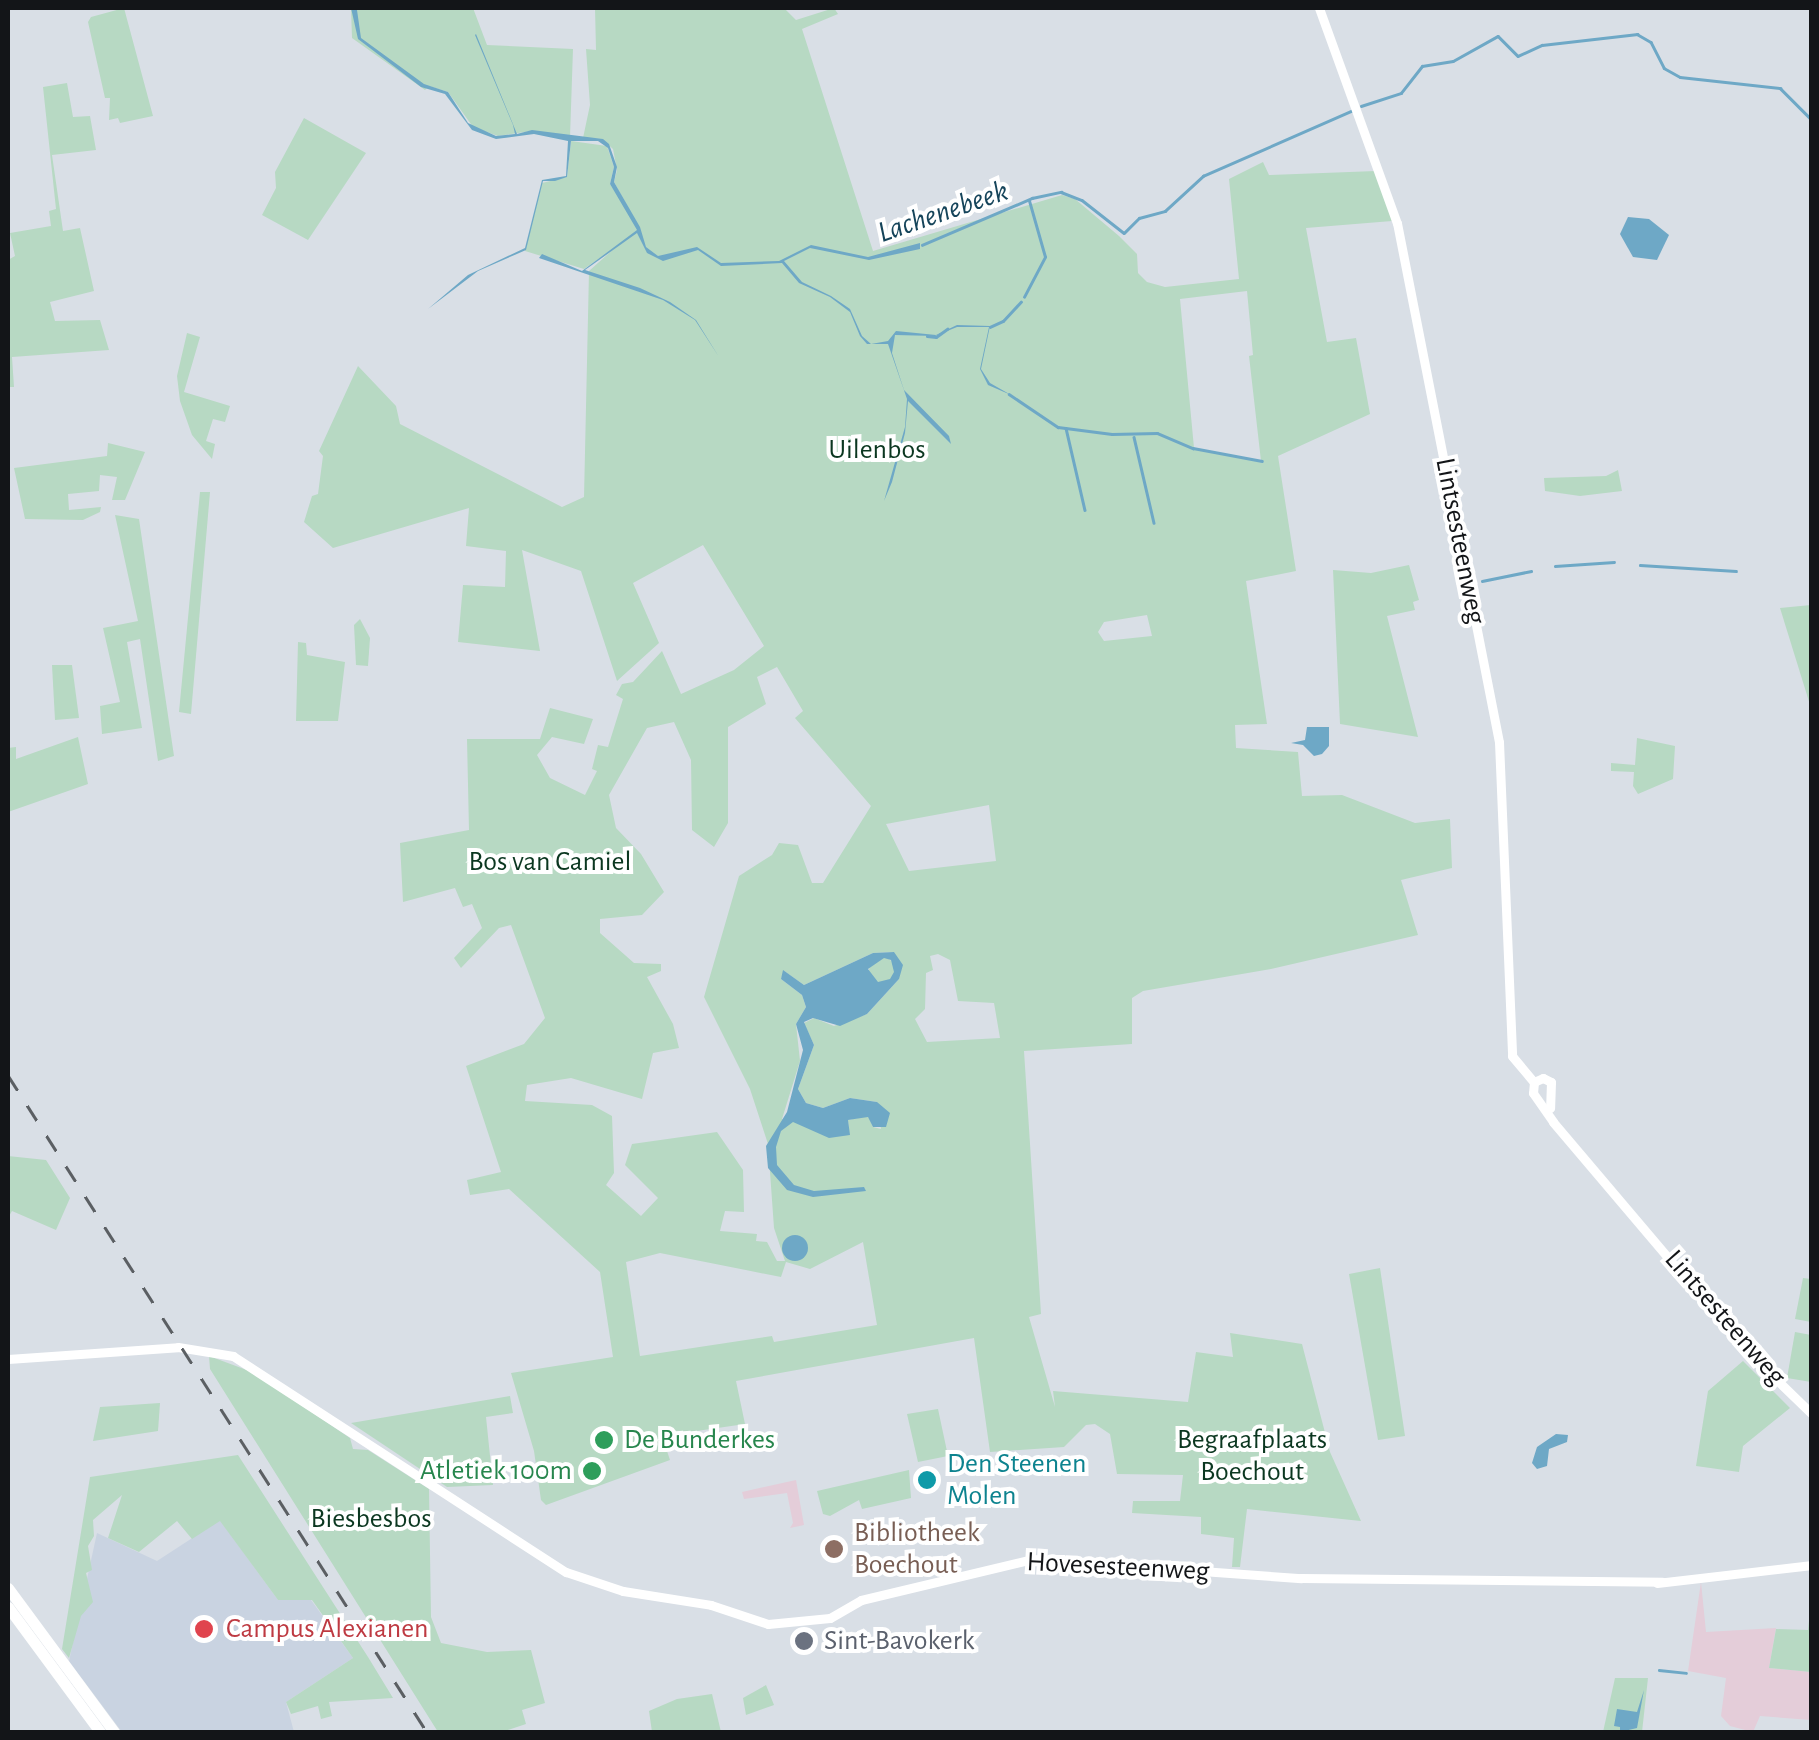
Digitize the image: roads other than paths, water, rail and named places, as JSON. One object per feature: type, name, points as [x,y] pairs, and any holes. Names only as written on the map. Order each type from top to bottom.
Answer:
[{"type":"main road","points":[[8,1588],[114,1732]]},
{"type":"main road","points":[[8,1607],[100,1732]]},
{"type":"street","name":"Lintsesteenweg","points":[[1318,8],[1393,208],[1438,427],[1499,742],[1510,1044],[1515,1061],[1534,1082]]},
{"type":"street","name":"Lintsesteenweg","points":[[1534,1082],[1549,1080],[1552,1090],[1544,1097]]},
{"type":"street","name":"Lintsesteenweg","points":[[1534,1082],[1532,1090],[1544,1097],[1561,1130],[1749,1353],[1812,1414]]},
{"type":"street","name":"Hovesesteenweg","points":[[8,1360],[178,1347],[233,1356],[566,1572],[623,1591],[712,1605],[768,1624],[830,1618],[856,1602],[1034,1559],[1168,1570],[1384,1579],[1620,1583],[1812,1565]]},
{"type":"water","points":[[351,8],[357,10],[361,38],[424,84],[448,92],[468,123],[496,136],[515,134],[476,34],[517,134],[532,130],[603,139],[609,144],[617,167],[614,182],[640,227],[646,247],[658,256],[697,247],[721,263],[779,261],[811,245],[868,257],[920,243],[920,249],[869,260],[810,248],[784,261],[802,282],[831,296],[850,309],[862,336],[871,344],[860,336],[850,312],[830,297],[799,283],[782,263],[721,266],[698,250],[663,261],[647,253],[637,233],[585,270],[670,302],[696,320],[719,357],[695,320],[663,300],[539,258],[542,254],[582,271],[637,230],[610,184],[614,167],[608,148],[598,141],[571,141],[567,177],[543,181],[526,250],[478,271],[428,309],[468,275],[525,248],[542,180],[566,176],[568,141],[534,134],[496,139],[472,130],[445,94],[421,87],[358,39]]},
{"type":"water","points":[[1628,217],[1649,219],[1669,235],[1657,260],[1633,257],[1620,234]]},
{"type":"water","points":[[957,325],[990,326],[981,369],[990,383],[1011,395],[988,385],[980,369],[989,327],[957,327],[935,336],[895,335],[892,353],[904,390],[949,436],[951,444],[908,401],[905,433],[884,501],[905,427],[907,399],[888,344],[871,344],[888,341],[896,331],[936,335]]},
{"type":"water","points":[[1307,727],[1329,727],[1329,746],[1322,754],[1314,756],[1303,745],[1291,743],[1305,740]]},
{"type":"water","points":[[894,952],[903,965],[899,979],[867,1014],[840,1026],[813,1018],[804,1022],[814,1045],[798,1089],[806,1103],[823,1108],[850,1098],[877,1102],[890,1113],[886,1127],[873,1127],[868,1117],[848,1120],[850,1135],[829,1138],[793,1122],[781,1131],[776,1147],[777,1165],[794,1185],[814,1191],[864,1187],[866,1191],[813,1197],[787,1190],[768,1168],[766,1146],[787,1112],[803,1050],[796,1024],[806,1007],[802,995],[781,979],[783,970],[804,985],[873,953]],"holes":[[[884,958],[891,960],[894,972],[890,979],[878,982],[868,969]]]},
{"type":"water","points":[[795,1235],[804,1239],[808,1248],[804,1257],[795,1261],[786,1257],[782,1248],[786,1239]]},
{"type":"water","points":[[1556,1434],[1568,1435],[1567,1442],[1549,1449],[1547,1466],[1537,1469],[1532,1463],[1537,1447]]},
{"type":"water","points":[[1644,1690],[1637,1728],[1620,1732],[1620,1727],[1614,1726],[1617,1709],[1637,1712]]},
{"type":"waterway","points":[[1361,106],[1401,93],[1422,66],[1453,61],[1498,36],[1518,56],[1542,45],[1637,34],[1651,42],[1664,68],[1680,77],[1780,88],[1812,120]]},
{"type":"waterway","name":"Lachenebeek","points":[[922,245],[1032,198],[1061,192],[1082,200],[1124,233],[1139,218],[1165,211],[1203,176],[1351,111]]},
{"type":"waterway","points":[[1024,297],[1045,257],[1029,201]]},
{"type":"waterway","points":[[990,327],[1003,321],[1021,302]]},
{"type":"waterway","points":[[927,336],[936,337],[947,329]]},
{"type":"waterway","points":[[1009,394],[1058,427],[1112,434],[1157,433],[1193,448],[1262,461]]},
{"type":"waterway","points":[[1066,428],[1085,510]]},
{"type":"waterway","points":[[1134,437],[1154,523]]},
{"type":"waterway","points":[[1555,566],[1614,562]]},
{"type":"waterway","points":[[1640,565],[1736,571]]},
{"type":"waterway","points":[[1482,581],[1531,571]]},
{"type":"waterway","points":[[1659,1670],[1686,1673]]},
{"type":"railway","points":[[8,1075],[427,1732]]},
{"type":"place","name":"De Bunderkes","points":[[604,1440]]},
{"type":"place","name":"Atletiek 100m","points":[[592,1471]]},
{"type":"place","name":"Den Steenen Molen","points":[[927,1480]]},
{"type":"place","name":"Bibliotheek Boechout","points":[[834,1549]]},
{"type":"place","name":"Campus Alexianen","points":[[204,1629]]},
{"type":"place","name":"Sint-Bavokerk","points":[[804,1641]]},
{"type":"park label","name":"Uilenbos","points":[[877,450]]},
{"type":"park label","name":"Bos van Camiel","points":[[550,862]]},
{"type":"park label","name":"Begraafplaats Boechout","points":[[1252,1456]]},
{"type":"park label","name":"Biesbesbos","points":[[371,1519]]}]
